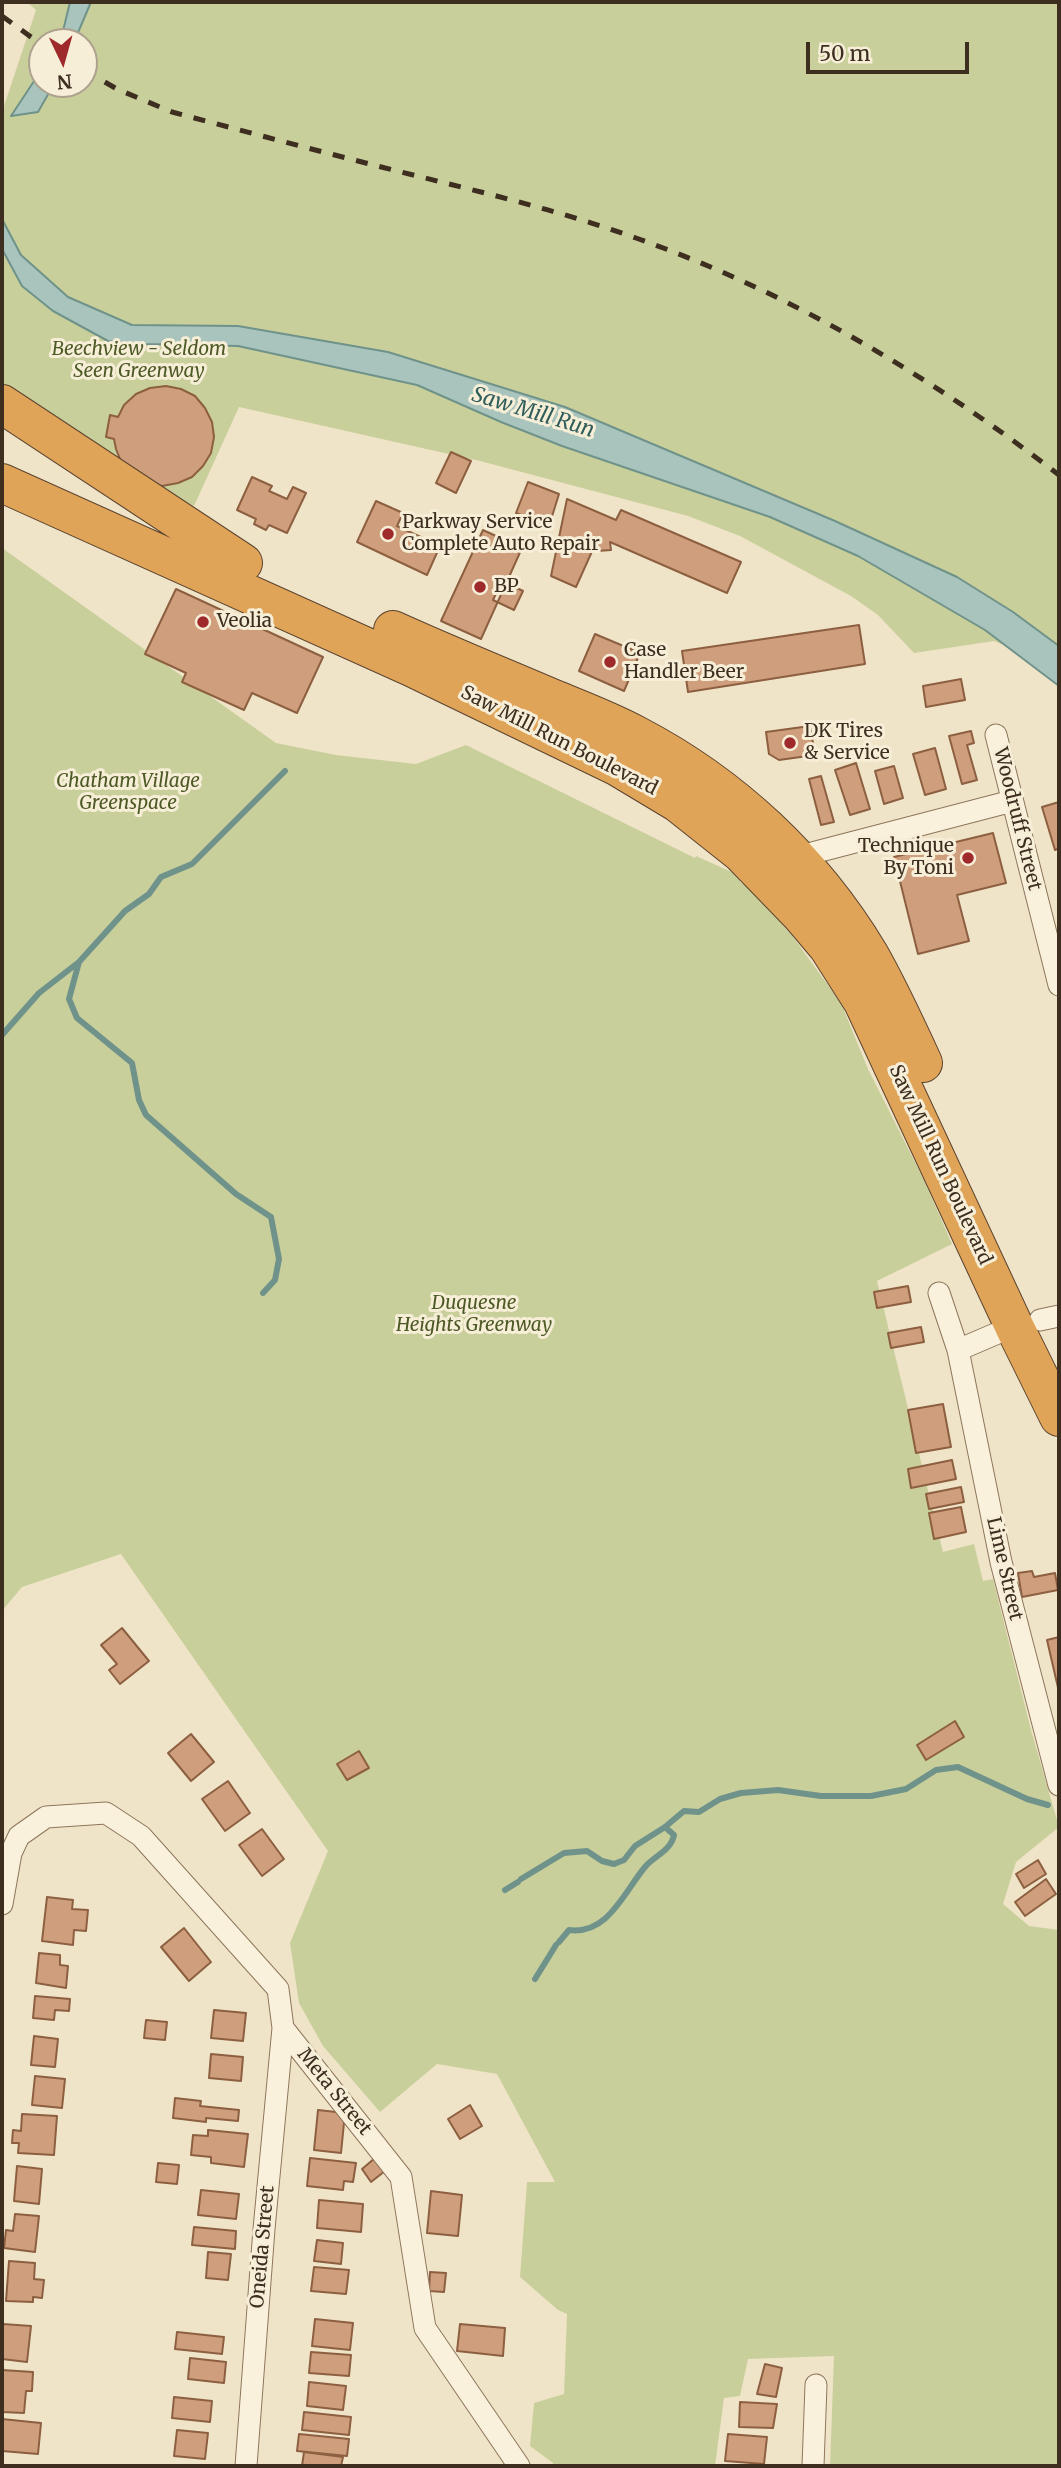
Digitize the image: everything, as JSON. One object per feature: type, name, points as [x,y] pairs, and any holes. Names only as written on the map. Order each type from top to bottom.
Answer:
[{"type":"highway","points":[[2,404],[243,563]]},
{"type":"highway","name":"Saw Mill Run Boulevard","points":[[2,454],[422,643],[635,734],[700,773],[766,826],[797,857],[846,918],[887,987],[1038,1321],[1059,1417]]},
{"type":"highway","name":"Saw Mill Run Boulevard","points":[[2,483],[411,667],[618,767],[678,803],[741,853],[828,947],[863,1002],[1059,1358]]},
{"type":"highway","points":[[741,853],[797,857]]},
{"type":"street","name":"Woodruff Street","points":[[996,735],[1059,985]]},
{"type":"street","points":[[797,857],[1012,801]]},
{"type":"street","name":"Lime Street","points":[[939,1293],[958,1350],[1001,1562],[1059,1785]]},
{"type":"street","points":[[958,1350],[1038,1321]]},
{"type":"street","points":[[2,1904],[11,1853],[19,1836],[46,1817],[106,1813],[141,1836],[278,1989],[283,2028]]},
{"type":"street","name":"Oneida Street","points":[[246,2466],[283,2028]]},
{"type":"street","name":"Meta Street","points":[[283,2028],[401,2177],[425,2328],[519,2466]]},
{"type":"street","points":[[813,2466],[816,2385]]},
{"type":"green space","name":"Beechview - Seldom Seen Greenway","points":[[27,2],[1059,2],[1059,668],[994,641],[914,653],[878,615],[851,596],[740,536],[688,516],[480,461],[239,407],[194,506],[2,418],[2,112],[28,34],[28,98],[98,98],[98,28],[30,28],[36,10]]},
{"type":"green space","name":"Duquesne Heights Greenway","points":[[2,548],[276,743],[336,755],[416,764],[466,745],[695,858],[696,856],[736,874],[741,883],[754,890],[793,937],[841,1003],[868,1069],[924,1180],[952,1244],[877,1281],[943,1552],[974,1544],[983,1581],[993,1579],[1031,1730],[1059,1827],[1016,1862],[1003,1904],[1029,1926],[1059,1930],[1059,2466],[830,2466],[834,2356],[748,2359],[740,2396],[724,2398],[715,2466],[553,2466],[553,2463],[530,2446],[534,2403],[564,2394],[567,2314],[558,2310],[520,2277],[527,2182],[555,2182],[497,2074],[437,2064],[380,2112],[323,2046],[299,2003],[290,1943],[328,1851],[121,1554],[22,1587],[2,1611]]},
{"type":"water","points":[[70,2],[91,2],[80,28],[64,28]]},
{"type":"water","points":[[28,90],[28,98],[46,98],[38,112],[11,116]]},
{"type":"water","name":"Saw Mill Run","points":[[2,219],[21,255],[68,297],[132,325],[238,326],[388,352],[565,407],[835,521],[957,577],[1013,612],[1059,646],[1059,686],[985,630],[858,556],[770,517],[562,446],[417,385],[238,346],[108,341],[53,311],[22,286],[2,249]]},
{"type":"building","points":[[166,386],[195,396],[212,422],[214,437],[211,453],[192,477],[162,486],[147,483],[122,464],[114,439],[106,437],[110,415],[118,417],[124,405],[136,394],[150,388]]},
{"type":"building","points":[[451,452],[471,461],[456,493],[436,483]]},
{"type":"building","points":[[252,477],[272,486],[269,491],[287,499],[293,487],[306,493],[287,533],[269,525],[266,530],[254,524],[256,519],[237,510]]},
{"type":"building","points":[[528,482],[559,494],[549,526],[516,513]]},
{"type":"building","points":[[567,499],[616,520],[621,510],[741,562],[727,593],[610,542],[611,550],[597,551],[594,547],[576,587],[551,576]]},
{"type":"building","name":"Parkway Service Complete Auto Repair","points":[[376,501],[403,513],[397,526],[440,546],[427,575],[357,542]]},
{"type":"building","name":"BP","points":[[483,530],[522,548],[481,639],[441,621]]},
{"type":"building","points":[[502,581],[523,591],[514,610],[493,600]]},
{"type":"building","name":"Veolia","points":[[176,589],[323,657],[297,713],[252,693],[244,710],[182,682],[186,673],[145,654]]},
{"type":"building","points":[[859,625],[865,664],[688,692],[682,651]]},
{"type":"building","name":"Case Handler Beer","points":[[595,634],[640,653],[624,691],[579,671]]},
{"type":"building","points":[[961,679],[965,700],[926,707],[923,686]]},
{"type":"building","name":"DK Tires & Service","points":[[810,726],[815,755],[779,760],[769,754],[766,732]]},
{"type":"building","points":[[971,731],[974,743],[967,745],[977,780],[962,784],[949,736]]},
{"type":"building","points":[[935,748],[946,789],[925,795],[913,754]]},
{"type":"building","points":[[856,763],[870,809],[850,815],[835,770]]},
{"type":"building","points":[[894,766],[903,798],[884,804],[875,771]]},
{"type":"building","points":[[821,776],[834,822],[821,825],[809,779]]},
{"type":"building","points":[[1059,802],[1059,848],[1055,850],[1042,807]]},
{"type":"building","points":[[993,833],[1006,883],[957,895],[969,941],[918,954],[894,857]]},
{"type":"building","points":[[908,1286],[911,1302],[877,1308],[874,1292]]},
{"type":"building","points":[[921,1327],[924,1342],[891,1348],[888,1333]]},
{"type":"building","points":[[943,1404],[951,1447],[916,1453],[908,1410]]},
{"type":"building","points":[[952,1460],[956,1479],[911,1488],[908,1469]]},
{"type":"building","points":[[961,1487],[964,1502],[929,1509],[926,1494]]},
{"type":"building","points":[[961,1507],[966,1532],[934,1539],[929,1513]]},
{"type":"building","points":[[1032,1571],[1034,1577],[1055,1573],[1058,1590],[1022,1597],[1018,1573]]},
{"type":"building","points":[[122,1628],[149,1661],[120,1684],[109,1670],[117,1664],[101,1645]]},
{"type":"building","points":[[1059,1637],[1059,1692],[1047,1640]]},
{"type":"building","points":[[955,1721],[964,1737],[926,1760],[917,1745]]},
{"type":"building","points":[[191,1734],[214,1762],[191,1781],[168,1753]]},
{"type":"building","points":[[359,1751],[369,1768],[347,1780],[337,1764]]},
{"type":"building","points":[[228,1781],[250,1813],[225,1831],[202,1799]]},
{"type":"building","points":[[262,1829],[284,1859],[262,1876],[239,1845]]},
{"type":"building","points":[[1038,1860],[1046,1874],[1024,1888],[1016,1874]]},
{"type":"building","points":[[1046,1879],[1056,1894],[1025,1916],[1015,1902]]},
{"type":"building","points":[[47,1897],[73,1900],[72,1909],[88,1910],[86,1931],[74,1930],[73,1945],[42,1941]]},
{"type":"building","points":[[184,1928],[211,1962],[189,1981],[161,1947]]},
{"type":"building","points":[[39,1953],[60,1955],[60,1965],[68,1966],[66,1988],[36,1983]]},
{"type":"building","points":[[35,1996],[70,1999],[69,2011],[55,2010],[54,2020],[33,2018]]},
{"type":"building","points":[[214,2010],[246,2013],[243,2041],[211,2038]]},
{"type":"building","points":[[146,2020],[167,2022],[165,2040],[144,2038]]},
{"type":"building","points":[[34,2036],[58,2039],[55,2067],[31,2065]]},
{"type":"building","points":[[211,2054],[243,2057],[241,2081],[209,2078]]},
{"type":"building","points":[[35,2076],[65,2079],[62,2108],[32,2105]]},
{"type":"building","points":[[175,2098],[201,2101],[200,2106],[239,2110],[238,2121],[206,2118],[206,2122],[173,2118]]},
{"type":"building","points":[[470,2105],[482,2126],[460,2139],[448,2119]]},
{"type":"building","points":[[318,2110],[345,2113],[341,2153],[314,2150]]},
{"type":"building","points":[[22,2114],[57,2116],[54,2155],[18,2153],[19,2143],[12,2143],[13,2130],[21,2131]]},
{"type":"building","points":[[208,2130],[248,2134],[244,2167],[211,2163],[211,2157],[191,2155],[193,2135],[208,2136]]},
{"type":"building","points":[[310,2158],[356,2163],[353,2182],[344,2181],[343,2190],[307,2186]]},
{"type":"building","points":[[375,2158],[385,2171],[371,2182],[362,2169]]},
{"type":"building","points":[[158,2163],[179,2165],[177,2184],[156,2182]]},
{"type":"building","points":[[17,2166],[42,2169],[39,2204],[14,2201]]},
{"type":"building","points":[[201,2190],[239,2194],[236,2219],[198,2215]]},
{"type":"building","points":[[431,2191],[462,2195],[458,2236],[427,2233]]},
{"type":"building","points":[[319,2200],[363,2204],[361,2232],[317,2228]]},
{"type":"building","points":[[15,2214],[39,2216],[35,2252],[4,2248],[6,2230],[13,2231]]},
{"type":"building","points":[[194,2227],[236,2231],[235,2249],[192,2245]]},
{"type":"building","points":[[317,2240],[343,2243],[341,2264],[314,2261]]},
{"type":"building","points":[[208,2252],[231,2254],[228,2280],[206,2278]]},
{"type":"building","points":[[9,2261],[35,2263],[34,2279],[44,2280],[42,2298],[33,2297],[33,2302],[6,2301]]},
{"type":"building","points":[[314,2267],[349,2270],[346,2294],[311,2291]]},
{"type":"building","points":[[430,2272],[446,2273],[444,2292],[429,2291]]},
{"type":"building","points":[[315,2319],[353,2323],[350,2350],[312,2346]]},
{"type":"building","points":[[3,2324],[31,2326],[27,2362],[2,2359]]},
{"type":"building","points":[[460,2324],[505,2328],[503,2356],[457,2351]]},
{"type":"building","points":[[177,2332],[224,2337],[222,2354],[175,2349]]},
{"type":"building","points":[[311,2352],[351,2355],[349,2376],[309,2373]]},
{"type":"building","points":[[190,2358],[226,2362],[224,2383],[188,2379]]},
{"type":"building","points":[[765,2364],[782,2368],[776,2397],[757,2394]]},
{"type":"building","points":[[2,2370],[33,2372],[32,2391],[26,2391],[24,2413],[2,2412]]},
{"type":"building","points":[[309,2382],[346,2386],[343,2410],[307,2406]]},
{"type":"building","points":[[174,2397],[212,2401],[210,2422],[172,2418]]},
{"type":"building","points":[[740,2402],[777,2404],[773,2428],[739,2427]]},
{"type":"building","points":[[304,2412],[351,2417],[349,2435],[302,2430]]},
{"type":"building","points":[[2,2419],[41,2423],[38,2454],[2,2451]]},
{"type":"building","points":[[177,2430],[208,2433],[205,2459],[174,2456]]},
{"type":"building","points":[[299,2434],[349,2439],[347,2456],[297,2451]]},
{"type":"building","points":[[728,2434],[767,2437],[764,2464],[725,2461]]},
{"type":"building","points":[[304,2452],[343,2457],[341,2466],[302,2466]]},
{"type":"waterway","points":[[263,1293],[275,1280],[279,1259],[271,1217],[236,1194],[146,1115],[139,1100],[132,1063],[77,1018],[69,999],[79,962],[125,911],[149,894],[161,877],[192,864],[285,771]]},
{"type":"waterway","points":[[2,1035],[39,993],[79,962]]},
{"type":"waterway","points":[[521,1879],[564,1853],[587,1851],[602,1861],[614,1864],[624,1860],[635,1846],[684,1811],[699,1812],[720,1799],[741,1793],[778,1790],[821,1796],[871,1796],[906,1789],[936,1770],[958,1767],[1027,1799],[1048,1805]]},
{"type":"waterway","points":[[559,1942],[569,1930],[583,1930],[594,1926],[614,1910],[645,1867],[672,1841],[674,1835],[665,1827]]},
{"type":"waterway","points":[[505,1890],[518,1882]]},
{"type":"waterway","points":[[535,1979],[556,1945]]},
{"type":"railway","points":[[2,16],[28,35]]},
{"type":"railway","points":[[98,78],[172,112],[547,210],[607,228],[693,260],[804,311],[910,371],[961,404],[1059,475]]},
{"type":"place","name":"Parkway Service Complete Auto Repair","points":[[388,534]]},
{"type":"place","name":"BP","points":[[480,587]]},
{"type":"place","name":"Veolia","points":[[203,622]]},
{"type":"place","name":"Case Handler Beer","points":[[610,662]]},
{"type":"place","name":"DK Tires & Service","points":[[790,743]]},
{"type":"place","name":"Technique By Toni","points":[[968,858]]},
{"type":"park label","name":"Chatham Village Greenspace","points":[[128,793]]}]
